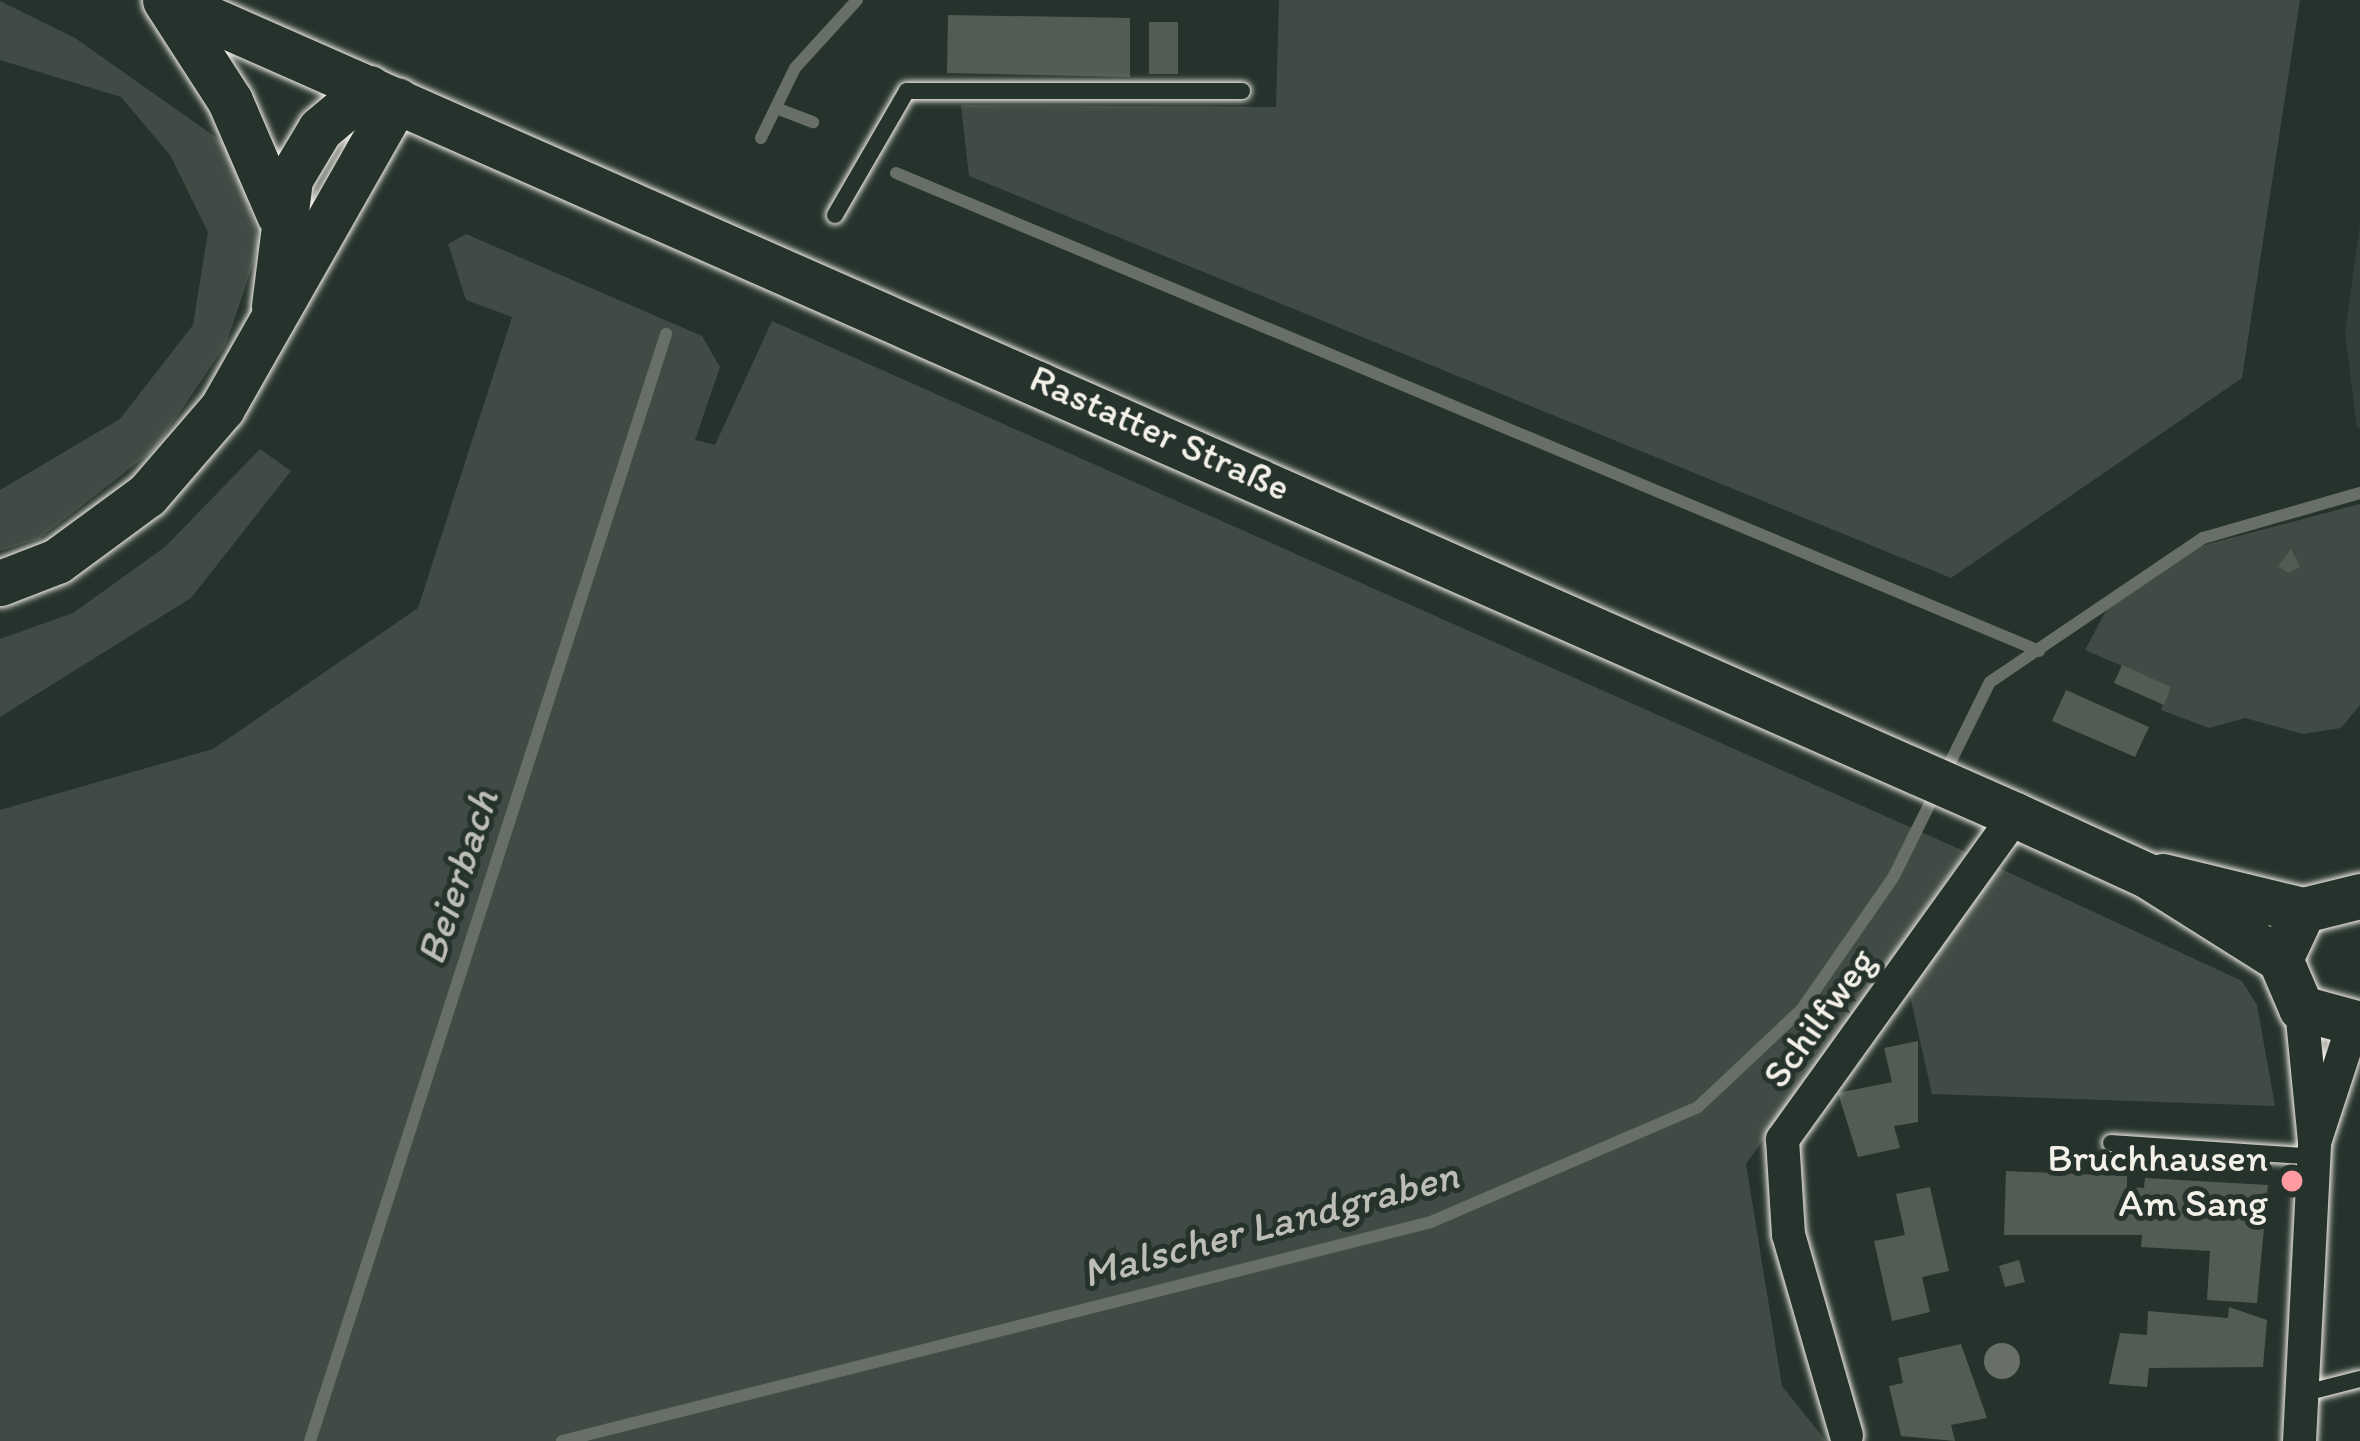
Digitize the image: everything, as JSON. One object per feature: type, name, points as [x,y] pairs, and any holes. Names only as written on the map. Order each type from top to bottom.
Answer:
[{"type":"street","name":"Rastatter Straße","points":[[166,0],[2015,815],[2148,876],[2280,959]]},
{"type":"street","points":[[166,0],[230,101],[279,214]]},
{"type":"street","points":[[273,315],[279,214],[320,129],[383,94]]},
{"type":"street","points":[[0,583],[58,561],[147,495],[222,408],[383,94]]},
{"type":"street","name":"Schilfweg","points":[[1846,1436],[1788,1234],[1783,1139],[2015,815]]},
{"type":"street","name":"Rastatter Straße","points":[[2148,876],[2303,910]]},
{"type":"street","points":[[2299,1441],[2314,1149],[2301,1009],[2280,959],[2303,910],[2359,893]]},
{"type":"street","points":[[2301,1009],[2356,1025],[2314,1149]]},
{"type":"lane","points":[[836,215],[907,91],[1242,91]]},
{"type":"lane","points":[[2111,1143],[2314,1149]]},
{"type":"lane","points":[[2301,1394],[2360,1379]]},
{"type":"shaded area","points":[[1279,0],[2300,0],[2242,378],[1951,578],[969,176],[961,105],[1276,107]]},
{"type":"shaded area","points":[[0,1],[75,38],[231,148],[260,243],[226,344],[155,449],[39,539],[0,551],[0,490],[120,419],[193,325],[208,232],[170,155],[121,97],[0,60]]},
{"type":"shaded area","points":[[2360,225],[2360,428],[2357,428],[2345,332]]},
{"type":"shaded area","points":[[466,234],[702,336],[720,367],[695,440],[715,445],[772,321],[1966,852],[1746,1164],[1782,1386],[1826,1441],[0,1441],[0,810],[213,749],[418,608],[512,317],[466,300],[448,244]]},
{"type":"shaded area","points":[[260,449],[291,471],[191,598],[0,717],[0,639],[73,613],[165,547]]},
{"type":"shaded area","points":[[2360,504],[2360,705],[2341,728],[2303,734],[2245,718],[2209,728],[2161,710],[2171,687],[2085,650],[2107,609],[2200,546]]},
{"type":"shaded area","points":[[1995,866],[2242,981],[2257,1005],[2275,1106],[1932,1094],[1908,987]]},
{"type":"shaded area","points":[[2002,1343],[2015,1348],[2020,1361],[2015,1374],[2002,1379],[1989,1374],[1984,1361],[1989,1348]]},
{"type":"building","points":[[948,15],[1130,18],[1130,77],[947,73]]},
{"type":"building","points":[[1149,22],[1178,22],[1178,74],[1149,74]]},
{"type":"building","points":[[2291,549],[2300,567],[2288,573],[2278,566]]},
{"type":"building","points":[[2122,665],[2171,687],[2164,705],[2114,683]]},
{"type":"building","points":[[2066,690],[2149,727],[2135,757],[2052,721]]},
{"type":"building","points":[[1918,1041],[1918,1122],[1894,1126],[1900,1148],[1858,1157],[1838,1093],[1892,1082],[1884,1048]]},
{"type":"building","points":[[2006,1171],[2127,1176],[2127,1187],[2144,1188],[2145,1178],[2268,1185],[2257,1303],[2207,1300],[2210,1251],[2141,1247],[2142,1235],[2004,1235]]},
{"type":"building","points":[[1930,1187],[1949,1271],[1922,1277],[1930,1312],[1892,1321],[1874,1241],[1905,1235],[1896,1194]]},
{"type":"building","points":[[2019,1260],[2025,1282],[2005,1287],[1999,1266]]},
{"type":"building","points":[[2229,1307],[2267,1320],[2263,1367],[2149,1368],[2147,1387],[2109,1384],[2120,1333],[2147,1335],[2148,1311],[2228,1318]]},
{"type":"building","points":[[1961,1344],[1987,1418],[1951,1425],[1955,1441],[1901,1436],[1889,1386],[1903,1383],[1898,1358]]},
{"type":"waterway","name":"Beierbach","points":[[761,138],[795,68],[857,0]]},
{"type":"waterway","points":[[776,108],[813,122]]},
{"type":"waterway","points":[[896,173],[2039,651]]},
{"type":"waterway","name":"Beierbach","points":[[310,1441],[666,334]]},
{"type":"waterway","name":"Malscher Landgraben","points":[[562,1441],[1431,1222],[1698,1107],[1802,1009],[1894,876],[1990,682],[2203,538],[2360,493]]},
{"type":"place","name":"Bruchhausen Am Sang","points":[[2292,1181]]}]
